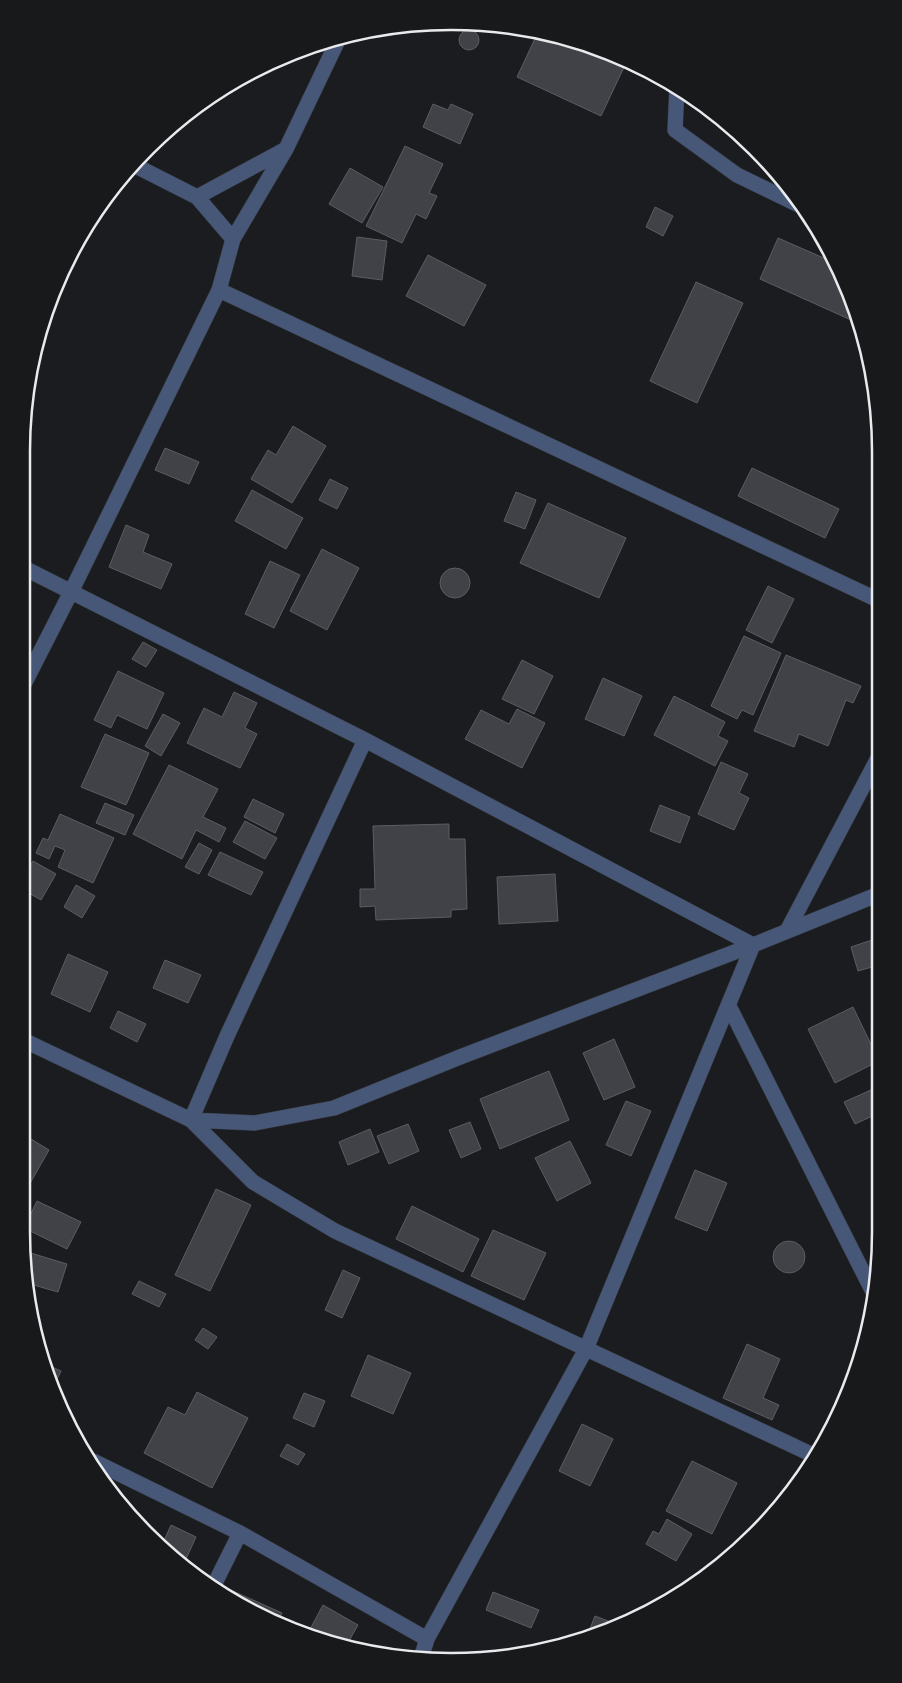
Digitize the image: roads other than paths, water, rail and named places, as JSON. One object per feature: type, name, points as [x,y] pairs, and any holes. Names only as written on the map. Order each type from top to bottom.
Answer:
[{"type":"street","points":[[30,672],[219,290],[233,239],[286,149],[335,46]]},
{"type":"street","points":[[677,96],[675,130],[737,176],[789,201]]},
{"type":"street","points":[[197,197],[286,149]]},
{"type":"street","points":[[139,168],[197,197],[233,239]]},
{"type":"street","points":[[219,290],[872,597]]},
{"type":"street","points":[[30,571],[366,740],[753,945]]},
{"type":"street","points":[[191,1120],[231,1027],[366,740]]},
{"type":"street","points":[[787,931],[872,769]]},
{"type":"street","points":[[191,1120],[254,1123],[334,1108],[872,897]]},
{"type":"street","points":[[423,1652],[427,1639],[586,1349],[753,945]]},
{"type":"street","points":[[728,1006],[869,1276]]},
{"type":"street","points":[[30,1042],[191,1120],[253,1182],[336,1231],[809,1453]]},
{"type":"street","points":[[100,1464],[240,1533],[427,1639]]},
{"type":"street","points":[[216,1581],[240,1533]]}]
